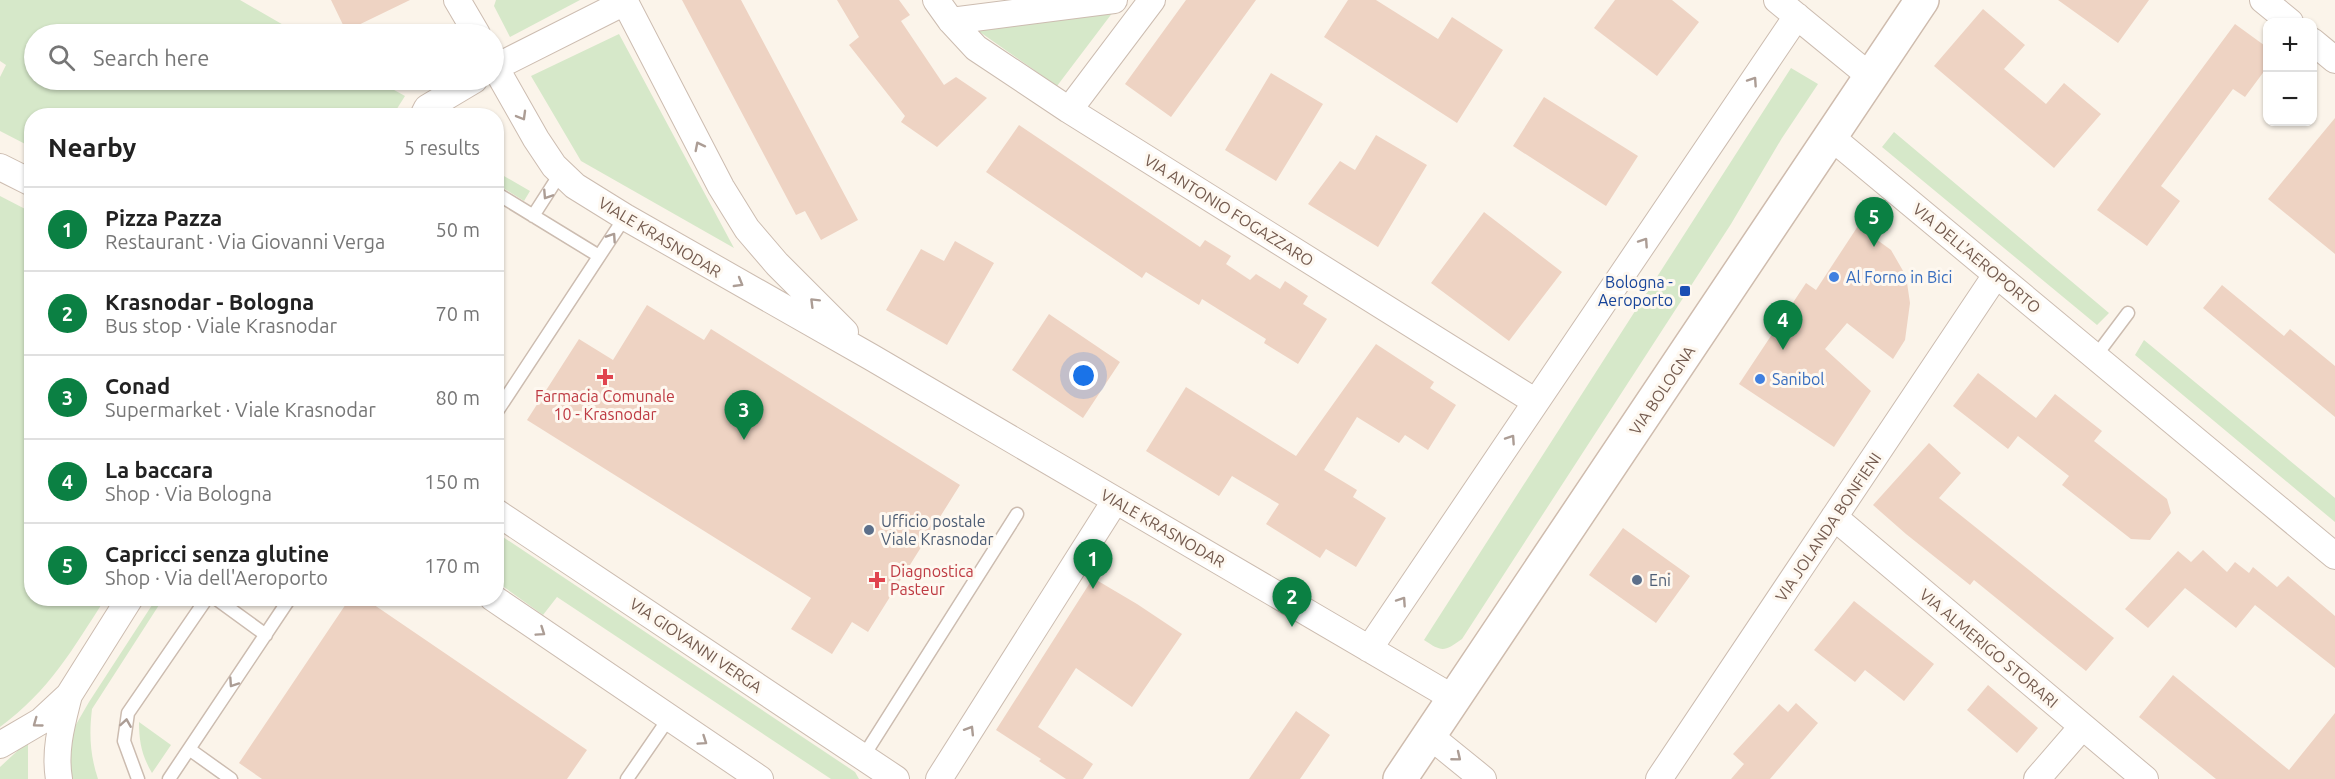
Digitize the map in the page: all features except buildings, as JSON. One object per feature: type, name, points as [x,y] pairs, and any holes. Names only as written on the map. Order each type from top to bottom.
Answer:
[{"type":"street","points":[[457,0],[471,24]]},
{"type":"street","name":"VIA ANTONIO FOGAZZARO","points":[[936,0],[951,21],[976,48],[1069,110],[1536,402]]},
{"type":"street","points":[[951,21],[1114,0]]},
{"type":"street","points":[[1069,110],[1152,0]]},
{"type":"street","points":[[1777,0],[1871,77]]},
{"type":"street","name":"VIA BOLOGNA","points":[[1401,779],[1922,0]]},
{"type":"street","points":[[2263,0],[2285,18]]},
{"type":"street","name":"VIALE KRASNODAR","points":[[504,62],[625,1],[721,187],[747,229],[812,301],[871,357]]},
{"type":"street","points":[[1369,649],[1797,16]]},
{"type":"street","points":[[2317,44],[2335,60]]},
{"type":"street","points":[[427,108],[456,90]]},
{"type":"street","name":"VIALE KRASNODAR","points":[[503,90],[560,174],[625,218],[871,357],[1455,699]]},
{"type":"street","name":"VIA DELL'AEROPORTO","points":[[1831,137],[2335,556]]},
{"type":"street","points":[[0,167],[24,179]]},
{"type":"street","name":"VIA JOLANDA BONFIENI","points":[[1659,779],[1996,275]]},
{"type":"street","points":[[939,779],[1115,501]]},
{"type":"street","name":"VIA GIOVANNI VERGA","points":[[504,517],[896,779]]},
{"type":"street","name":"VIA ALMERIGO STORARI","points":[[1834,517],[2145,779]]},
{"type":"street","points":[[0,745],[40,721],[69,695],[125,606]]},
{"type":"street","points":[[504,606],[760,779]]},
{"type":"street","points":[[56,774],[60,731],[69,695]]},
{"type":"street","points":[[2037,779],[2082,727]]},
{"type":"street","points":[[1430,736],[1483,779]]},
{"type":"lane","points":[[533,216],[560,174]]},
{"type":"lane","points":[[504,198],[598,256]]},
{"type":"lane","points":[[504,401],[625,218]]},
{"type":"lane","points":[[2096,357],[2128,313]]},
{"type":"lane","points":[[862,757],[1017,514]]},
{"type":"lane","points":[[138,779],[124,741],[128,713],[202,606]]},
{"type":"lane","points":[[226,606],[266,635]]},
{"type":"lane","points":[[169,779],[285,606]]},
{"type":"lane","points":[[627,779],[669,718]]},
{"type":"lane","points":[[189,750],[231,779]]},
{"type":"green space","points":[[0,0],[240,0],[282,24],[24,24],[24,90],[394,90],[405,96],[397,108],[24,108],[24,143],[0,131],[0,77],[6,65],[0,61]]},
{"type":"green space","points":[[496,0],[580,0],[510,37],[494,6]]},
{"type":"green space","points":[[1113,12],[1057,86],[977,30]]},
{"type":"green space","points":[[619,34],[734,248],[581,161],[531,76]]},
{"type":"green space","points":[[1791,68],[1818,84],[1782,138],[1731,224],[1462,639],[1443,649],[1430,644],[1424,640]]},
{"type":"green space","points":[[1894,132],[2109,313],[2097,325],[1882,147]]},
{"type":"green space","points":[[504,176],[530,191],[524,201],[504,188]]},
{"type":"green space","points":[[0,196],[24,208],[24,606],[100,606],[46,684],[33,699],[0,727]]},
{"type":"green space","points":[[2144,340],[2335,498],[2335,522],[2135,355]]},
{"type":"green space","points":[[504,538],[855,772],[859,779],[831,779],[557,597],[543,615],[504,587]]},
{"type":"green space","points":[[151,606],[158,606],[92,709],[91,744],[98,779],[72,779],[70,757],[74,728]]},
{"type":"green space","points":[[139,722],[171,745],[152,773],[142,749]]},
{"type":"green space","points":[[28,741],[28,779],[0,779],[0,767]]},
{"type":"place","name":"Capricci senza glutine","points":[[1874,247]]},
{"type":"place","name":"Al Forno in Bici","points":[[1834,277]]},
{"type":"place","name":"Bologna - Aeroporto","points":[[1685,291]]},
{"type":"place","name":"La baccara","points":[[1783,350]]},
{"type":"place","name":"Farmacia Comunale 10 - Krasnodar","points":[[605,377]]},
{"type":"place","name":"Sanibol","points":[[1760,379]]},
{"type":"place","name":"Conad","points":[[744,440]]},
{"type":"place","name":"Ufficio postale Viale Krasnodar","points":[[869,530]]},
{"type":"place","name":"Diagnostica Pasteur","points":[[877,580]]},
{"type":"place","name":"Eni","points":[[1637,580]]},
{"type":"place","name":"Pizza Pazza","points":[[1093,589]]},
{"type":"place","name":"Krasnodar - Bologna","points":[[1292,627]]}]
